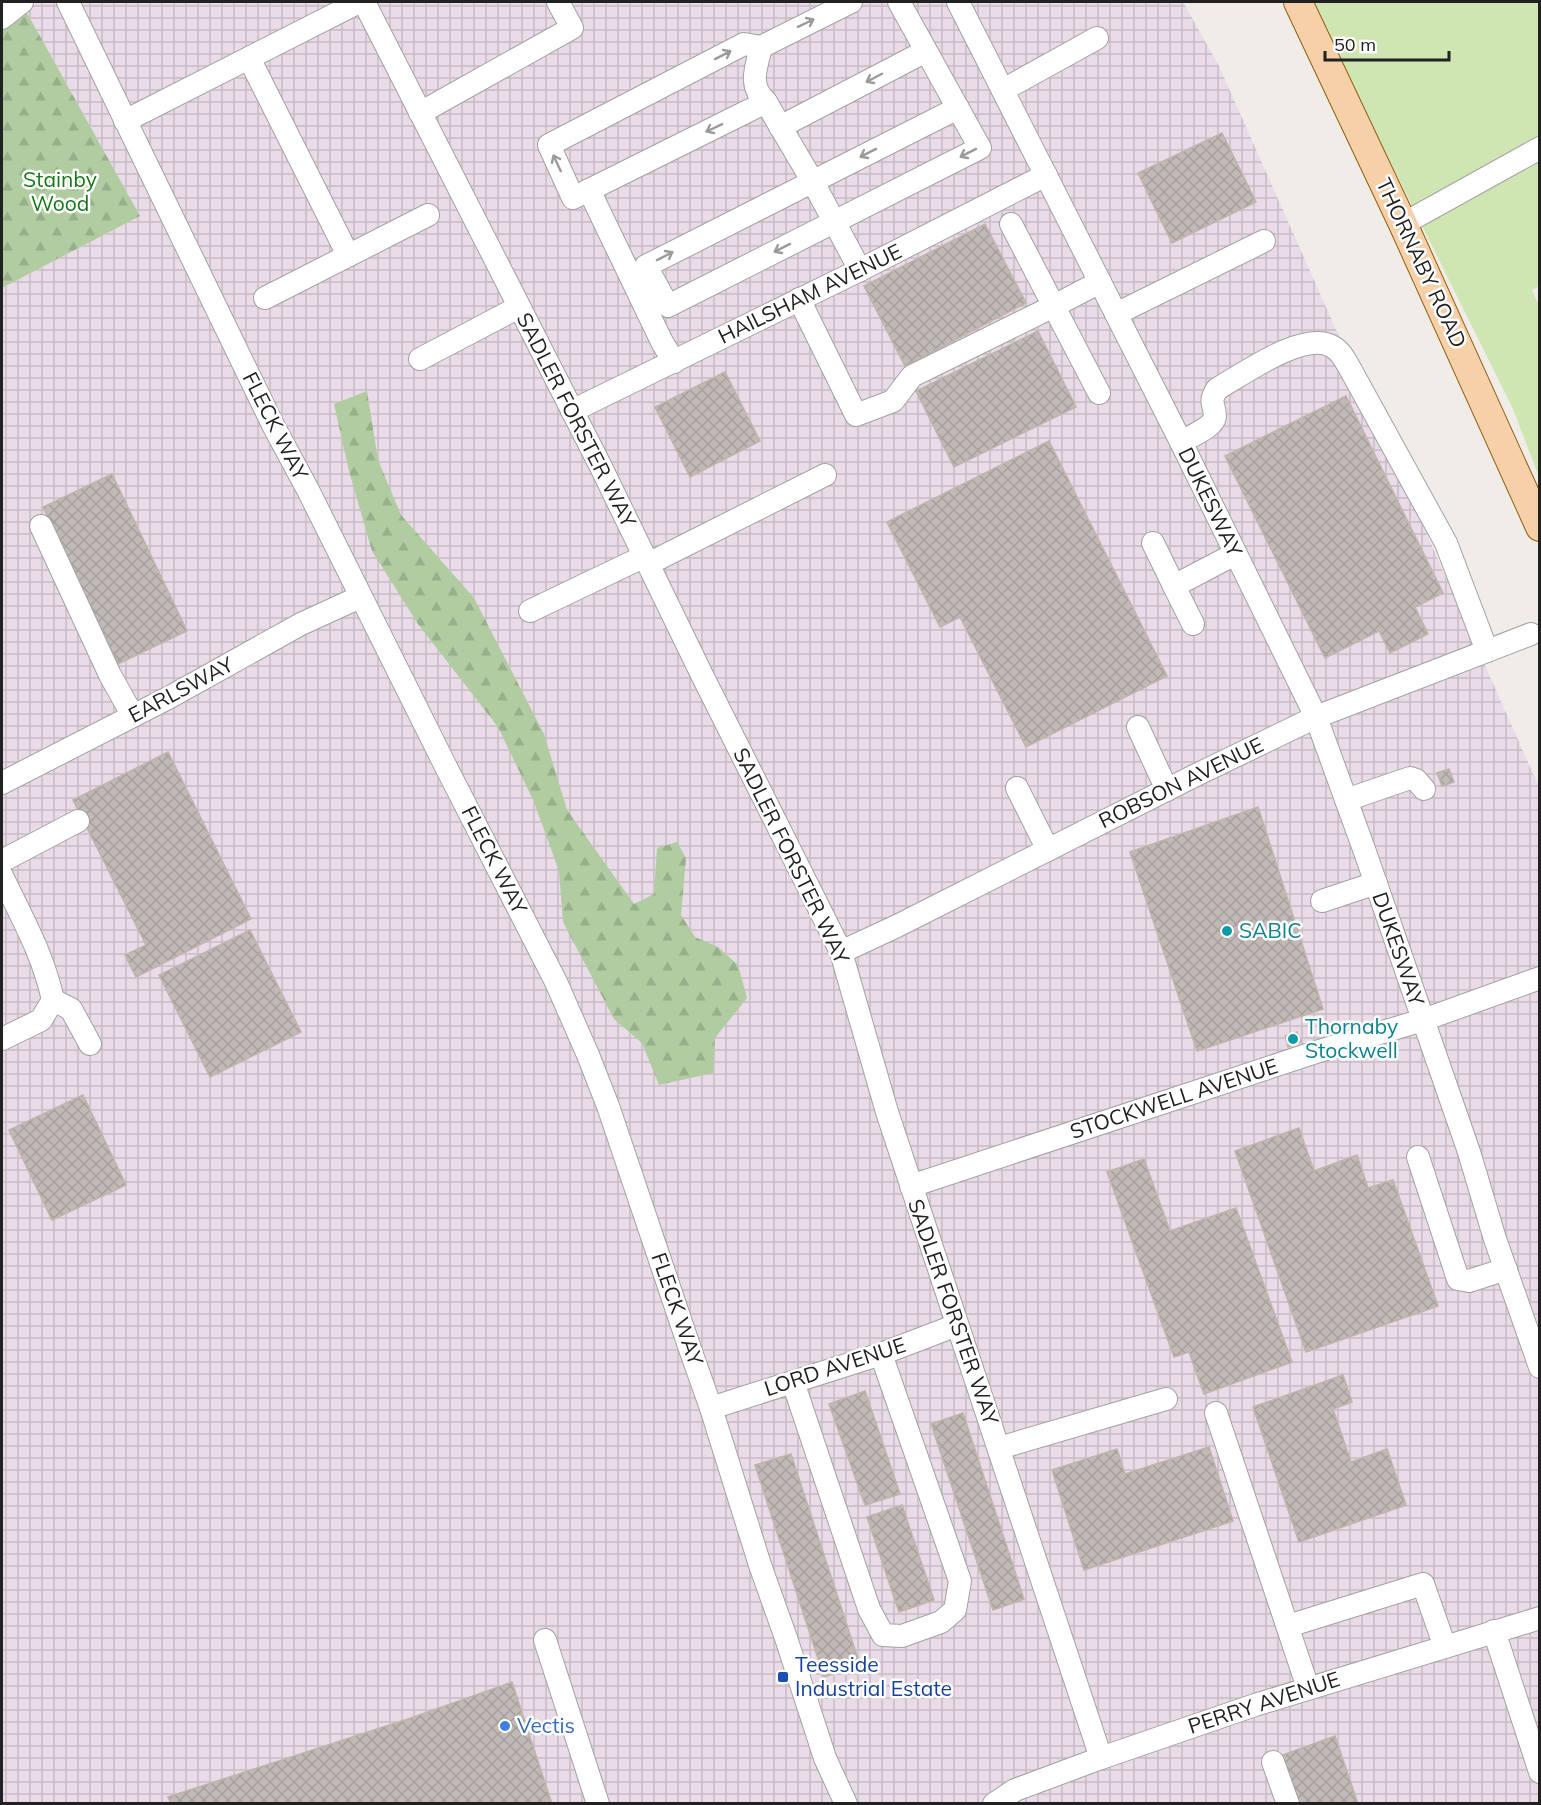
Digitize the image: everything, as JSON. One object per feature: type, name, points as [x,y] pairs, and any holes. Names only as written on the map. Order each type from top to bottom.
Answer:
[{"type":"main road","name":"THORNABY ROAD","points":[[1298,2],[1533,491],[1539,527]]},
{"type":"street","points":[[2,18],[22,2]]},
{"type":"street","name":"FLECK WAY","points":[[68,2],[273,425],[556,982],[588,1054],[608,1106],[711,1408],[760,1565],[825,1758],[846,1803]]},
{"type":"street","points":[[124,121],[362,2]]},
{"type":"street","name":"SADLER FORSTER WAY","points":[[362,2],[601,467],[841,952],[887,1112],[1101,1758]]},
{"type":"street","points":[[420,113],[572,28],[558,2]]},
{"type":"street","points":[[766,102],[573,198],[549,145],[744,44],[761,47],[851,2]]},
{"type":"street","points":[[899,2],[958,108],[980,148],[668,306],[646,266],[958,108]]},
{"type":"street","name":"DUKESWAY","points":[[958,2],[1181,442],[1316,717],[1469,1152],[1539,1367]]},
{"type":"street","points":[[1003,90],[1096,38]]},
{"type":"street","points":[[761,47],[756,68],[755,86],[758,94],[766,102],[813,182],[860,270]]},
{"type":"street","points":[[780,127],[926,51]]},
{"type":"street","points":[[249,58],[348,255]]},
{"type":"street","points":[[1403,224],[1539,147]]},
{"type":"street","name":"HAILSHAM AVENUE","points":[[572,411],[860,270],[1046,175]]},
{"type":"street","points":[[589,190],[662,342],[674,362]]},
{"type":"street","points":[[265,298],[428,214]]},
{"type":"street","points":[[1011,224],[1099,393]]},
{"type":"street","points":[[1116,314],[1264,241]]},
{"type":"street","points":[[799,299],[856,415],[893,401],[912,376],[1100,282]]},
{"type":"street","points":[[420,359],[519,307]]},
{"type":"street","points":[[1181,442],[1212,424],[1215,417],[1212,398],[1217,389],[1294,346],[1322,342],[1333,346],[1342,354],[1446,543],[1487,651]]},
{"type":"street","points":[[530,611],[646,560],[825,475]]},
{"type":"street","points":[[41,526],[110,675],[133,716]]},
{"type":"street","points":[[1153,543],[1193,624]]},
{"type":"street","points":[[1174,586],[1235,554]]},
{"type":"street","name":"EARLSWAY","points":[[2,783],[133,716],[302,624],[360,597]]},
{"type":"street","name":"ROBSON AVENUE","points":[[841,952],[1316,717],[1531,634]]},
{"type":"street","points":[[1138,727],[1167,790]]},
{"type":"street","points":[[1346,800],[1410,778],[1416,780],[1424,789]]},
{"type":"street","points":[[1017,788],[1048,850]]},
{"type":"street","points":[[2,861],[78,821]]},
{"type":"street","points":[[2,876],[38,949],[53,1000],[41,1020],[2,1039]]},
{"type":"street","points":[[1322,901],[1376,884]]},
{"type":"street","name":"STOCKWELL AVENUE","points":[[911,1186],[1316,1052],[1422,1020],[1539,978]]},
{"type":"street","points":[[53,1000],[71,1009],[90,1044]]},
{"type":"street","points":[[1418,1157],[1458,1279],[1469,1281],[1506,1269]]},
{"type":"street","name":"LORD AVENUE","points":[[711,1408],[881,1354],[957,1325]]},
{"type":"street","points":[[793,1382],[869,1609],[883,1635],[902,1636],[941,1622],[955,1610],[960,1581],[881,1354]]},
{"type":"street","points":[[999,1448],[1166,1400]]},
{"type":"street","points":[[1216,1413],[1308,1688]]},
{"type":"street","points":[[1288,1626],[1423,1584],[1444,1647]]},
{"type":"street","name":"PERRY AVENUE","points":[[994,1803],[1016,1790],[1101,1758],[1255,1705],[1539,1618]]},
{"type":"street","points":[[1494,1631],[1539,1772]]},
{"type":"street","points":[[544,1640],[598,1803]]},
{"type":"street","name":"FLECK WAY","points":[[825,1758],[829,1803]]},
{"type":"street","points":[[1273,1762],[1288,1803]]},
{"type":"shaded area","points":[[21,2],[1183,2],[1219,66],[1539,787],[1539,1803],[2,1804],[2,288],[140,216]]},
{"type":"green space","name":"Stainby Wood","points":[[21,2],[140,216],[2,288],[2,11]]},
{"type":"green space","points":[[1311,2],[1539,2],[1540,286],[1532,290],[1540,308],[1539,477],[1513,409]]},
{"type":"green space","points":[[367,391],[378,460],[401,515],[474,598],[544,734],[567,810],[634,904],[654,894],[657,848],[677,842],[686,858],[681,915],[695,937],[718,947],[738,965],[747,998],[715,1038],[713,1073],[659,1085],[642,1043],[614,1019],[563,922],[559,871],[534,802],[498,727],[418,624],[372,551],[349,471],[334,404]]},
{"type":"building","points":[[1222,133],[1256,202],[1172,243],[1138,173]]},
{"type":"building","points":[[985,224],[1026,303],[905,366],[864,286]]},
{"type":"building","points":[[1038,331],[1076,407],[954,467],[916,391]]},
{"type":"building","points":[[725,372],[760,441],[690,477],[655,407]]},
{"type":"building","points":[[1346,396],[1443,593],[1415,607],[1428,634],[1390,653],[1379,631],[1325,658],[1225,456]]},
{"type":"building","points":[[1049,441],[1167,676],[1026,747],[960,617],[940,627],[887,522]]},
{"type":"building","points":[[112,474],[187,631],[118,664],[43,507]]},
{"type":"building","points":[[168,752],[251,919],[136,977],[125,955],[146,945],[73,800]]},
{"type":"building","points":[[1449,769],[1454,782],[1442,786],[1437,773]]},
{"type":"building","name":"SABIC","points":[[1258,807],[1323,1009],[1197,1051],[1130,852]]},
{"type":"building","points":[[250,930],[301,1032],[210,1077],[159,975]]},
{"type":"building","name":"Thornaby Stockwell","points":[[1297,1032],[1301,1042],[1288,1047],[1285,1036]]},
{"type":"building","points":[[83,1095],[126,1185],[52,1220],[9,1130]]},
{"type":"building","points":[[1299,1128],[1314,1171],[1357,1155],[1368,1188],[1393,1180],[1438,1306],[1306,1352],[1235,1151]]},
{"type":"building","points":[[1144,1159],[1170,1231],[1236,1208],[1292,1362],[1204,1394],[1189,1352],[1174,1357],[1107,1172]]},
{"type":"building","points":[[1343,1375],[1352,1402],[1333,1409],[1351,1462],[1387,1449],[1406,1505],[1299,1542],[1253,1407]]},
{"type":"building","points":[[865,1391],[900,1494],[865,1505],[829,1404]]},
{"type":"building","points":[[963,1413],[1024,1599],[993,1610],[931,1424]]},
{"type":"building","points":[[1209,1447],[1233,1521],[1084,1570],[1052,1470],[1117,1449],[1125,1474]]},
{"type":"building","points":[[791,1454],[860,1665],[824,1677],[755,1465]]},
{"type":"building","points":[[902,1505],[934,1600],[899,1612],[867,1517]]},
{"type":"building","points":[[512,1682],[552,1804],[171,1804],[168,1797],[411,1718]]},
{"type":"building","points":[[1335,1736],[1358,1804],[1297,1804],[1280,1756]]},
{"type":"place","name":"SABIC","points":[[1227,931]]},
{"type":"place","name":"Thornaby Stockwell","points":[[1293,1039]]},
{"type":"place","name":"Teesside Industrial Estate","points":[[783,1677]]},
{"type":"place","name":"Vectis","points":[[505,1726]]}]
